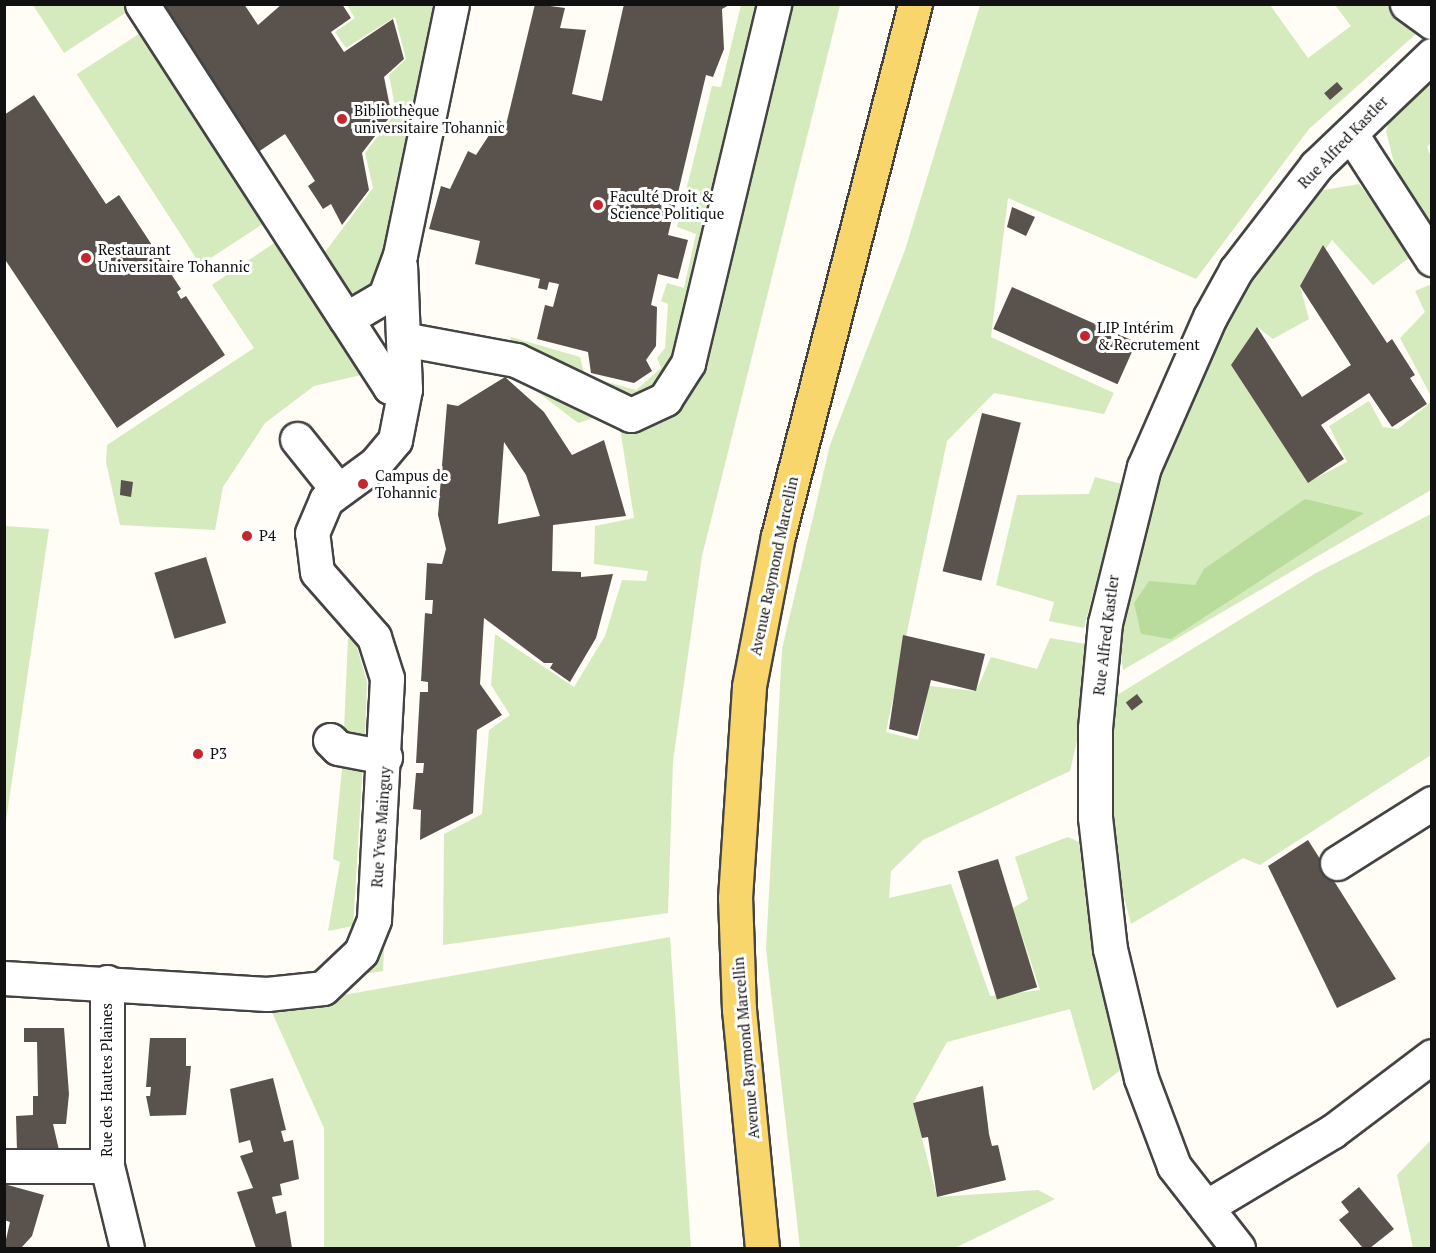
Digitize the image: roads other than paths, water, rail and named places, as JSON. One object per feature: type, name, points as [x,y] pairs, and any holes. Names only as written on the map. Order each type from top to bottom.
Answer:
[{"type":"main road","name":"Avenue Raymond Marcellin","points":[[762,1248],[736,908],[748,698],[778,536],[915,4]]},
{"type":"street","points":[[142,4],[390,387],[405,389]]},
{"type":"street","points":[[346,320],[385,296],[400,255],[452,4]]},
{"type":"street","points":[[403,339],[516,360],[631,415],[664,399],[688,363],[774,4]]},
{"type":"street","points":[[1407,4],[1431,22]]},
{"type":"street","name":"Rue Alfred Kastler","points":[[1238,1248],[1174,1166],[1145,1089],[1110,949],[1095,817],[1095,728],[1105,623],[1127,517],[1194,347],[1236,270],[1275,217],[1351,134],[1431,55]]},
{"type":"street","points":[[1351,134],[1431,259]]},
{"type":"street","name":"Rue Yves Mainguy","points":[[4,978],[107,982],[267,994],[323,988],[337,978],[372,932],[385,757],[383,659],[368,629],[328,588],[312,555],[314,524],[338,489],[375,464],[395,440],[405,389],[400,255]]},
{"type":"street","points":[[297,439],[338,489]]},
{"type":"street","points":[[330,740],[338,748],[385,757]]},
{"type":"street","points":[[1337,862],[1431,803]]},
{"type":"street","name":"Rue des Hautes Plaines","points":[[107,982],[107,1166],[127,1248]]},
{"type":"street","points":[[1206,1207],[1333,1131],[1431,1056]]},
{"type":"street","points":[[4,1166],[107,1166]]},
{"type":"place","name":"Bibliothèque universitaire Tohannic","points":[[342,119]]},
{"type":"place","name":"Faculté Droit & Science Politique","points":[[598,205]]},
{"type":"place","name":"Restaurant Universitaire Tohannic","points":[[86,258]]},
{"type":"place","name":"LIP Intérim & Recrutement","points":[[1085,336]]},
{"type":"place","name":"Campus de Tohannic","points":[[363,484]]},
{"type":"place","name":"P4","points":[[247,536]]},
{"type":"place","name":"P3","points":[[198,754]]}]
